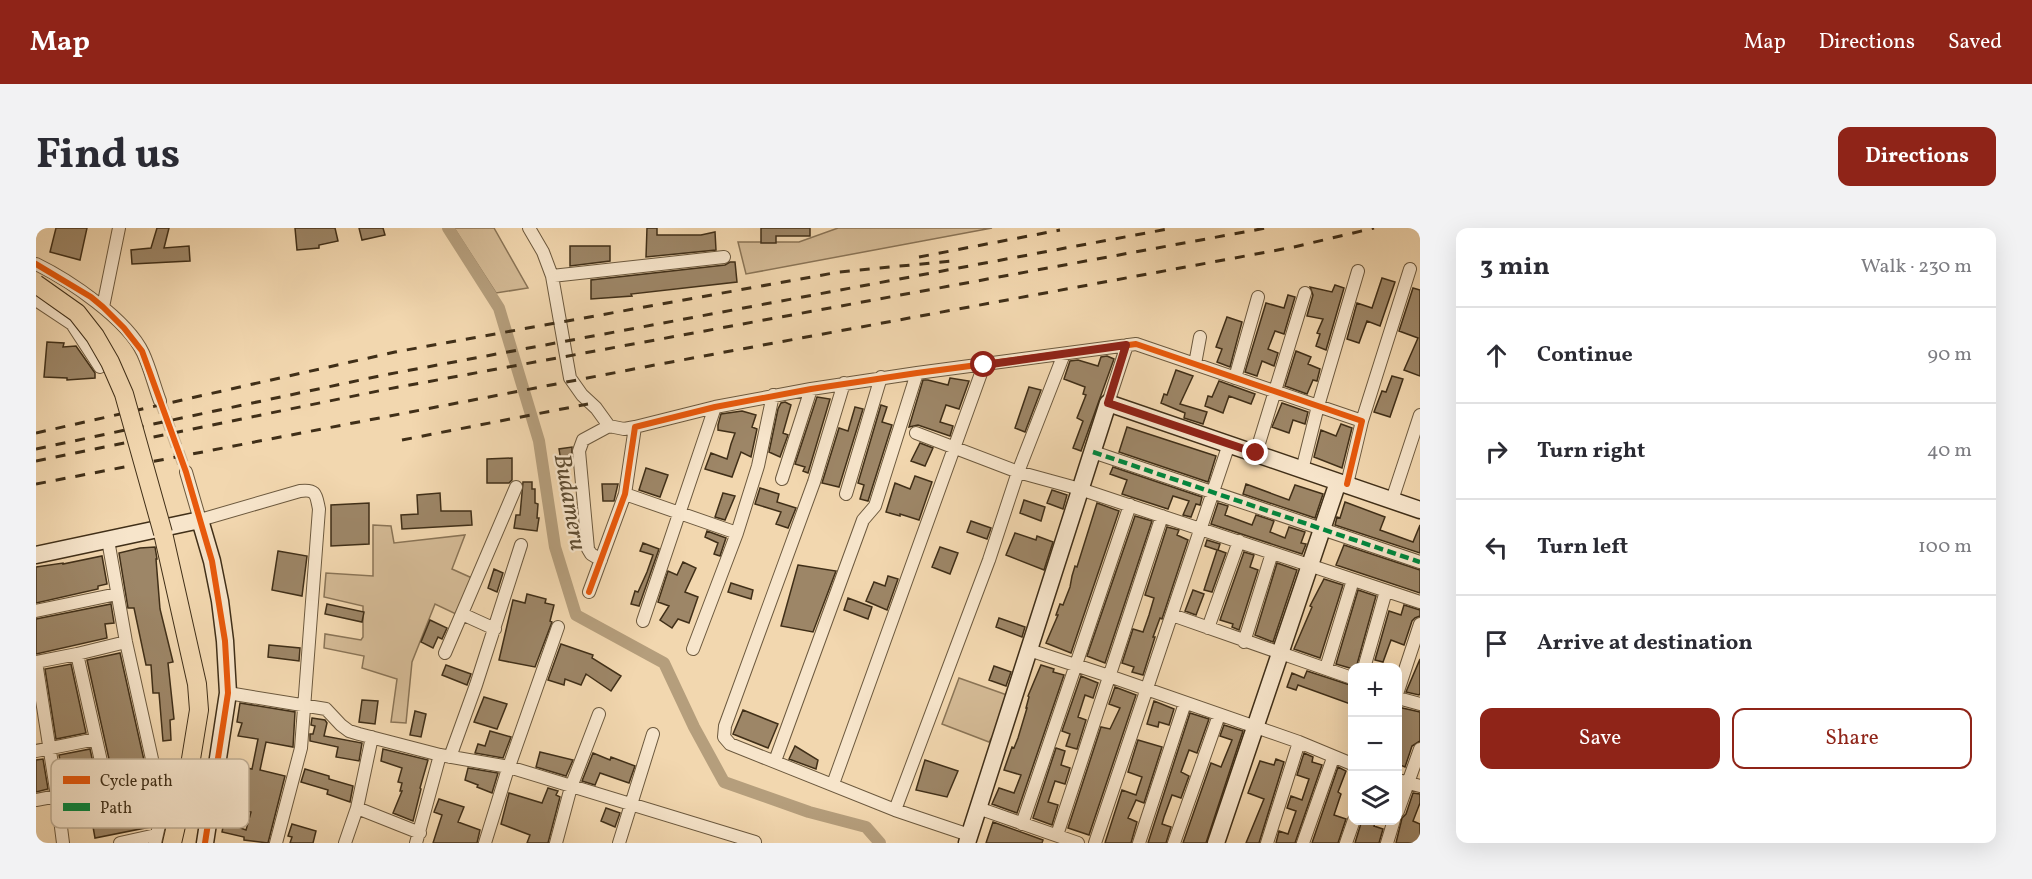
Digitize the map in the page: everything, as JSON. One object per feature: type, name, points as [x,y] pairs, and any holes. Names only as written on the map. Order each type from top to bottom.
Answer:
[{"type":"main road","points":[[36,284],[77,313],[95,336],[124,394],[163,533],[197,684],[199,710],[191,759]]},
{"type":"street","points":[[103,307],[119,228]]},
{"type":"street","points":[[529,228],[543,252],[552,276],[570,378],[609,426]]},
{"type":"street","points":[[552,276],[724,257]]},
{"type":"street","points":[[36,264],[91,297],[124,328],[142,351],[160,401]]},
{"type":"street","points":[[1216,843],[1308,565],[1321,528],[1342,483],[1410,269]]},
{"type":"street","points":[[1302,470],[1318,406],[1358,271]]},
{"type":"street","points":[[1256,453],[1305,293]]},
{"type":"street","points":[[72,324],[91,297]]},
{"type":"street","points":[[1235,378],[1258,297]]},
{"type":"street","points":[[36,300],[72,324],[100,367]]},
{"type":"street","points":[[1195,364],[1200,337]]},
{"type":"street","points":[[601,560],[591,554],[588,549],[579,451],[583,440],[609,426],[624,429],[635,428],[715,407],[773,395],[881,377],[1136,344],[1274,393],[1362,421]]},
{"type":"street","points":[[844,383],[814,482],[724,732],[726,741],[968,839],[1126,345]]},
{"type":"street","points":[[895,810],[989,560],[1018,472],[1064,354]]},
{"type":"street","points":[[833,784],[984,365]]},
{"type":"street","points":[[775,761],[863,520],[875,506],[917,373]]},
{"type":"street","points":[[846,494],[881,377]]},
{"type":"street","points":[[782,479],[811,389]]},
{"type":"street","points":[[693,649],[737,533],[758,466],[773,395]]},
{"type":"street","points":[[1108,403],[1420,510]]},
{"type":"street","points":[[643,621],[715,407]]},
{"type":"street","points":[[1392,500],[1420,415]]},
{"type":"street","points":[[589,592],[625,494],[635,428]]},
{"type":"street","points":[[916,433],[1018,472],[1130,505],[1420,602]]},
{"type":"street","points":[[1095,843],[1229,444]]},
{"type":"street","points":[[1093,452],[1420,562]]},
{"type":"street","points":[[186,472],[213,561],[225,641],[228,693],[218,759]]},
{"type":"street","points":[[446,653],[516,488]]},
{"type":"street","points":[[36,555],[200,520],[300,491],[314,492],[319,509],[301,748],[276,843]]},
{"type":"street","points":[[625,494],[737,533]]},
{"type":"street","points":[[1022,824],[1130,505]]},
{"type":"street","points":[[1057,835],[1162,516]]},
{"type":"street","points":[[108,540],[126,642],[152,759]]},
{"type":"street","points":[[1208,628],[1239,541]]},
{"type":"street","points":[[357,808],[418,838],[445,756],[495,629],[520,545]]},
{"type":"street","points":[[1244,642],[1272,553]]},
{"type":"street","points":[[1326,668],[1353,580]]},
{"type":"street","points":[[1365,663],[1386,591]]},
{"type":"street","points":[[36,611],[117,594]]},
{"type":"street","points":[[462,614],[495,629]]},
{"type":"street","points":[[1172,615],[1244,642],[1348,676]]},
{"type":"street","points":[[1402,679],[1420,624]]},
{"type":"street","points":[[485,843],[558,627]]},
{"type":"street","points":[[51,760],[36,662],[126,642]]},
{"type":"street","points":[[1029,650],[1299,742],[1348,762]]},
{"type":"street","points":[[77,654],[100,759]]},
{"type":"street","points":[[228,693],[326,709],[349,731],[445,756],[509,767],[755,842]]},
{"type":"street","points":[[1402,699],[1420,704]]},
{"type":"street","points":[[1138,843],[1185,703]]},
{"type":"street","points":[[556,843],[571,787],[599,714]]},
{"type":"street","points":[[1174,843],[1219,715]]},
{"type":"street","points":[[619,843],[653,734]]},
{"type":"street","points":[[345,843],[357,808],[372,738]]},
{"type":"street","points":[[36,751],[96,739]]},
{"type":"street","points":[[1267,843],[1299,742]]},
{"type":"street","points":[[1420,749],[1402,781],[1420,786]]},
{"type":"street","points":[[1303,843],[1333,758]]},
{"type":"street","points":[[36,800],[51,797]]},
{"type":"street","points":[[978,808],[1078,843]]},
{"type":"street","points":[[1346,843],[1352,825]]},
{"type":"street","points":[[1387,843],[1392,825]]},
{"type":"street","points":[[61,828],[63,843]]},
{"type":"street","points":[[205,843],[207,828]]},
{"type":"street","points":[[120,843],[161,840]]},
{"type":"shaded area","points":[[454,228],[494,228],[528,288],[496,293]]},
{"type":"shaded area","points":[[838,228],[992,228],[746,274],[738,242],[799,242]]},
{"type":"shaded area","points":[[373,525],[391,526],[394,543],[465,535],[452,569],[472,578],[458,615],[435,604],[412,662],[406,723],[391,722],[397,679],[362,668],[364,656],[324,648],[325,634],[361,640],[363,637],[363,606],[324,597],[326,573],[373,576]]},
{"type":"shaded area","points":[[959,678],[1007,695],[996,731],[989,742],[942,724]]},
{"type":"building","points":[[56,228],[87,228],[80,260],[50,252]]},
{"type":"building","points":[[157,228],[169,228],[164,248],[189,246],[190,261],[132,264],[131,250],[151,248]]},
{"type":"building","points":[[295,228],[335,228],[338,241],[319,245],[319,248],[297,250]]},
{"type":"building","points":[[359,228],[383,228],[385,235],[362,240]]},
{"type":"building","points":[[647,228],[657,228],[657,235],[701,235],[715,232],[716,250],[646,257]]},
{"type":"building","points":[[761,228],[810,228],[810,236],[776,236],[776,243],[761,243]]},
{"type":"building","points":[[570,246],[610,246],[610,261],[570,266]]},
{"type":"building","points":[[735,262],[737,282],[591,299],[591,280],[725,265]]},
{"type":"building","points":[[1382,278],[1395,282],[1380,326],[1367,321],[1359,343],[1347,339],[1357,303],[1372,308]]},
{"type":"building","points":[[1335,285],[1344,288],[1326,350],[1316,346],[1320,334],[1317,333],[1323,319],[1307,316],[1313,295],[1310,287],[1332,292]]},
{"type":"building","points":[[1413,288],[1420,290],[1420,376],[1404,370],[1418,338],[1399,331]]},
{"type":"building","points":[[1288,295],[1295,297],[1284,334],[1275,331],[1268,349],[1278,353],[1274,366],[1262,361],[1257,376],[1245,372],[1266,303],[1284,308]]},
{"type":"building","points":[[1227,317],[1242,322],[1230,367],[1217,362],[1222,349],[1216,347]]},
{"type":"building","points":[[47,342],[64,343],[63,347],[76,346],[95,373],[95,378],[67,380],[67,378],[44,377]]},
{"type":"building","points":[[1296,351],[1311,357],[1308,364],[1320,369],[1317,381],[1313,380],[1307,394],[1285,386]]},
{"type":"building","points":[[1107,356],[1114,359],[1081,451],[1073,448],[1083,421],[1077,418],[1086,395],[1083,394],[1085,387],[1064,379],[1070,361],[1078,360],[1098,366],[1101,357]]},
{"type":"building","points":[[1176,370],[1193,376],[1180,404],[1207,412],[1203,424],[1184,418],[1185,413],[1161,403],[1164,394],[1167,395]]},
{"type":"building","points":[[1392,376],[1403,379],[1390,417],[1374,412],[1382,391],[1386,392]]},
{"type":"building","points":[[950,378],[969,381],[959,409],[946,405],[940,422],[953,426],[950,436],[918,425],[909,427],[923,380],[948,385]]},
{"type":"building","points":[[1219,381],[1255,394],[1251,404],[1229,396],[1223,413],[1205,406],[1208,396],[1212,397]]},
{"type":"building","points":[[1029,387],[1041,390],[1025,432],[1015,428]]},
{"type":"building","points":[[817,397],[830,399],[808,473],[803,471],[805,467],[795,464]]},
{"type":"building","points":[[781,403],[791,405],[783,433],[788,435],[780,457],[769,452],[778,409]]},
{"type":"building","points":[[1282,403],[1308,412],[1305,424],[1293,420],[1289,433],[1272,427]]},
{"type":"building","points":[[881,405],[887,407],[882,422],[892,425],[868,501],[860,499],[864,485],[858,483]]},
{"type":"building","points":[[855,407],[863,409],[839,487],[822,483],[839,428],[848,431]]},
{"type":"building","points":[[742,411],[756,415],[752,427],[757,429],[751,457],[741,452],[732,477],[705,469],[711,453],[727,459],[735,433],[718,430],[721,414]]},
{"type":"building","points":[[1341,424],[1352,428],[1342,468],[1314,457],[1321,430],[1336,436]]},
{"type":"building","points":[[1127,427],[1216,456],[1208,482],[1119,452]]},
{"type":"building","points":[[920,443],[933,448],[925,466],[911,461]]},
{"type":"building","points":[[572,447],[572,466],[562,467],[559,449]]},
{"type":"building","points":[[512,458],[512,480],[509,483],[487,483],[487,459]]},
{"type":"building","points":[[1113,467],[1202,497],[1200,505],[1196,504],[1191,517],[1183,515],[1189,501],[1173,496],[1168,509],[1122,494],[1127,480],[1110,474]]},
{"type":"building","points":[[646,468],[668,475],[660,497],[639,490]]},
{"type":"building","points":[[915,476],[932,482],[919,520],[886,512],[895,483],[910,489]]},
{"type":"building","points":[[523,482],[532,482],[532,489],[535,489],[535,503],[538,504],[537,518],[539,518],[537,531],[514,528],[516,515],[520,515]]},
{"type":"building","points":[[602,484],[618,484],[614,501],[603,501]]},
{"type":"building","points":[[1246,484],[1289,500],[1295,485],[1323,494],[1315,518],[1243,494]]},
{"type":"building","points":[[760,488],[779,494],[777,502],[796,508],[788,528],[776,524],[781,512],[755,504]]},
{"type":"building","points":[[1052,490],[1067,495],[1063,509],[1047,503]]},
{"type":"building","points":[[440,493],[441,511],[471,511],[472,525],[402,529],[401,515],[418,514],[417,495]]},
{"type":"building","points":[[723,493],[735,496],[725,520],[715,517]]},
{"type":"building","points":[[1024,500],[1045,507],[1041,521],[1020,513]]},
{"type":"building","points":[[1345,502],[1385,517],[1380,530],[1413,542],[1420,525],[1420,553],[1335,525]]},
{"type":"building","points":[[369,503],[369,544],[331,546],[331,505]]},
{"type":"building","points":[[1097,503],[1119,511],[1071,653],[1046,643],[1058,615],[1056,615],[1060,604],[1063,605],[1070,587]]},
{"type":"building","points":[[1218,503],[1228,506],[1225,515],[1252,525],[1256,515],[1274,521],[1270,532],[1285,538],[1289,527],[1305,532],[1301,543],[1306,544],[1302,554],[1211,524]]},
{"type":"building","points":[[1135,516],[1152,521],[1105,663],[1087,656]]},
{"type":"building","points":[[971,521],[991,528],[987,539],[967,532]]},
{"type":"building","points":[[1167,527],[1179,530],[1177,535],[1188,540],[1162,619],[1160,618],[1153,637],[1155,637],[1143,675],[1132,672],[1134,667],[1122,663],[1133,629],[1143,632],[1149,615],[1154,598],[1145,595]]},
{"type":"building","points":[[707,531],[726,538],[720,556],[714,554],[718,543],[705,537]]},
{"type":"building","points":[[1015,533],[1036,540],[1037,536],[1053,542],[1044,570],[1006,555]]},
{"type":"building","points":[[1207,540],[1220,544],[1218,550],[1226,553],[1212,592],[1204,590],[1217,550],[1205,546]]},
{"type":"building","points":[[643,543],[659,549],[639,606],[631,604],[653,555],[640,551]]},
{"type":"building","points":[[1344,545],[1420,570],[1420,593],[1336,565]]},
{"type":"building","points":[[155,547],[160,609],[173,662],[168,663],[174,719],[170,720],[171,740],[163,741],[159,693],[153,693],[151,665],[146,665],[134,608],[128,608],[119,553]]},
{"type":"building","points":[[940,547],[958,553],[950,574],[932,567]]},
{"type":"building","points":[[278,551],[307,556],[302,596],[272,590]]},
{"type":"building","points":[[1244,552],[1254,555],[1250,567],[1258,570],[1239,630],[1232,627],[1233,624],[1220,620]]},
{"type":"building","points":[[102,556],[107,584],[98,586],[98,589],[36,603],[36,567]]},
{"type":"building","points":[[683,562],[696,568],[685,592],[698,597],[689,623],[678,619],[672,628],[660,620],[669,606],[658,602],[668,571],[677,575]]},
{"type":"building","points":[[1277,563],[1297,570],[1273,642],[1255,635]]},
{"type":"building","points":[[798,565],[836,571],[813,632],[781,626]]},
{"type":"building","points":[[494,569],[503,573],[497,592],[488,588]]},
{"type":"building","points":[[888,576],[898,579],[887,610],[866,601],[874,582],[885,586]]},
{"type":"building","points":[[1324,579],[1343,585],[1320,658],[1294,649],[1312,607],[1310,606]]},
{"type":"building","points":[[731,583],[753,590],[751,599],[728,592]]},
{"type":"building","points":[[1193,590],[1204,594],[1196,615],[1185,611]]},
{"type":"building","points":[[1358,590],[1376,596],[1357,663],[1348,663],[1348,668],[1336,664]]},
{"type":"building","points":[[527,594],[546,599],[545,603],[554,605],[550,621],[552,622],[535,667],[499,660],[513,600],[525,603]]},
{"type":"building","points":[[848,598],[872,607],[868,619],[844,610]]},
{"type":"building","points":[[111,604],[114,623],[105,624],[107,638],[36,654],[36,619]]},
{"type":"building","points":[[327,604],[364,612],[362,622],[325,614]]},
{"type":"building","points":[[1404,605],[1420,610],[1420,616],[1412,621],[1404,645],[1391,640],[1383,662],[1375,660],[1389,611],[1401,615]]},
{"type":"building","points":[[999,618],[1025,627],[1022,637],[996,627]]},
{"type":"building","points":[[430,620],[447,628],[442,639],[438,637],[433,648],[421,642]]},
{"type":"building","points":[[561,644],[593,655],[592,658],[621,676],[611,691],[586,674],[581,685],[565,679],[564,685],[548,680]]},
{"type":"building","points":[[269,645],[300,648],[299,661],[268,657]]},
{"type":"building","points":[[120,653],[144,759],[109,759],[87,660]]},
{"type":"building","points":[[1420,659],[1420,693],[1419,695],[1406,692]]},
{"type":"building","points":[[71,664],[86,733],[56,739],[45,669]]},
{"type":"building","points":[[446,665],[471,674],[467,685],[442,675]]},
{"type":"building","points":[[1041,665],[1064,675],[1017,813],[992,804],[999,788],[1014,793],[1021,775],[1004,770],[1012,747],[1014,748],[1018,738],[1027,708],[1028,696]]},
{"type":"building","points":[[994,666],[1011,672],[1006,686],[989,680]]},
{"type":"building","points":[[1307,671],[1348,684],[1348,703],[1298,685],[1296,690],[1287,687],[1292,673],[1304,678]]},
{"type":"building","points":[[1081,676],[1098,683],[1093,698],[1085,695],[1078,717],[1086,720],[1077,749],[1066,746],[1070,734],[1062,731]]},
{"type":"building","points":[[1115,687],[1136,695],[1089,835],[1068,828],[1101,727],[1110,729],[1120,708],[1109,704]]},
{"type":"building","points":[[484,697],[507,704],[497,729],[474,722]]},
{"type":"building","points":[[362,700],[378,701],[375,724],[359,722]]},
{"type":"building","points":[[1154,701],[1174,709],[1169,725],[1159,722],[1158,727],[1147,724]]},
{"type":"building","points":[[240,703],[295,712],[293,747],[266,742],[260,770],[285,776],[268,843],[244,840],[244,837],[222,832],[223,828],[246,830],[249,828],[251,812],[249,812],[249,768],[252,769],[258,739],[238,736],[242,723],[237,722]]},
{"type":"building","points":[[1402,708],[1420,712],[1420,741],[1412,746],[1405,767],[1402,766]]},
{"type":"building","points":[[743,710],[778,724],[768,748],[733,734]]},
{"type":"building","points":[[415,711],[426,714],[421,737],[410,735]]},
{"type":"building","points":[[1190,713],[1209,719],[1197,753],[1189,750],[1181,772],[1189,776],[1181,798],[1172,795],[1164,817],[1162,824],[1171,827],[1166,843],[1148,843]]},
{"type":"building","points":[[312,718],[325,720],[327,723],[324,736],[362,743],[359,761],[336,757],[338,747],[310,741],[310,734],[313,734],[315,726],[311,725]]},
{"type":"building","points":[[1224,725],[1243,731],[1206,843],[1183,843],[1211,763],[1221,767],[1232,740],[1220,736]]},
{"type":"building","points":[[490,731],[511,737],[503,758],[475,753],[478,744],[485,746]]},
{"type":"building","points":[[1138,740],[1162,747],[1144,803],[1136,800],[1128,818],[1137,822],[1131,843],[1105,843],[1122,790],[1136,795],[1142,777],[1128,772]]},
{"type":"building","points":[[795,746],[818,760],[816,769],[789,759]]},
{"type":"building","points":[[1056,748],[1065,751],[1061,765],[1070,768],[1065,784],[1055,781],[1048,802],[1058,805],[1052,825],[1033,818]]},
{"type":"building","points":[[90,749],[92,759],[60,759],[59,755]]},
{"type":"building","points":[[383,749],[428,760],[413,821],[393,813],[402,791],[400,791],[402,783],[398,782],[402,768],[381,761]]},
{"type":"building","points":[[540,752],[573,760],[566,776],[536,767]]},
{"type":"building","points":[[593,753],[635,766],[629,783],[600,773],[595,785],[582,781]]},
{"type":"building","points":[[1304,753],[1313,757],[1312,762],[1322,765],[1295,843],[1276,843],[1279,831],[1288,834],[1296,811],[1287,808],[1291,796],[1302,800],[1309,779],[1297,775]]},
{"type":"building","points":[[43,759],[48,789],[36,792],[36,760]]},
{"type":"building","points":[[1276,759],[1284,762],[1259,843],[1246,843],[1264,799],[1248,793],[1260,761],[1274,765]]},
{"type":"building","points":[[925,760],[958,771],[947,797],[916,790]]},
{"type":"building","points":[[1338,767],[1346,771],[1338,792],[1341,794],[1334,815],[1346,819],[1338,843],[1312,843]]},
{"type":"building","points":[[468,768],[498,773],[492,793],[465,780]]},
{"type":"building","points":[[305,769],[353,786],[350,802],[327,794],[328,790],[301,782]]},
{"type":"building","points":[[548,788],[558,791],[556,795],[560,797],[548,843],[527,843],[530,835],[501,824],[509,793],[542,803]]},
{"type":"building","points":[[1413,793],[1420,794],[1420,803],[1413,821],[1420,824],[1420,843],[1396,843],[1402,818],[1406,814]]},
{"type":"building","points":[[439,799],[464,807],[458,822],[480,830],[477,843],[433,843],[442,815],[434,812]]},
{"type":"building","points":[[606,808],[620,813],[615,827],[601,821]]},
{"type":"building","points":[[993,822],[1043,840],[1042,843],[986,843]]},
{"type":"building","points":[[292,824],[316,831],[313,843],[290,843],[292,837],[288,836]]},
{"type":"building","points":[[1360,825],[1374,825],[1383,829],[1379,843],[1355,843]]},
{"type":"building","points":[[93,828],[145,828],[95,838]]},
{"type":"waterway","name":"Budameru","points":[[448,228],[499,308],[539,441],[555,547],[576,615],[664,663],[694,727],[724,782],[809,812],[866,827],[880,843]]},
{"type":"tunnel","points":[[160,401],[186,472]]},
{"type":"railway","points":[[36,449],[384,375],[1173,228]]},
{"type":"railway","points":[[36,461],[388,389],[1266,228]]},
{"type":"railway","points":[[36,484],[655,365],[1294,247],[1374,228]]},
{"type":"railway","points":[[919,257],[1060,230]]},
{"type":"railway","points":[[36,433],[395,352],[839,272],[952,261]]},
{"type":"railway","points":[[402,440],[588,404]]},
{"type":"marked path","points":[[1093,452],[1420,562]]},
{"type":"cycle path","points":[[36,264],[91,297],[124,328],[142,351],[186,472],[212,561],[225,641],[228,693],[218,759]]},
{"type":"cycle path","points":[[589,592],[625,494],[635,427],[715,407],[811,389],[917,373],[1136,344],[1362,421],[1347,484]]},
{"type":"cycle path","points":[[205,843],[207,828]]},
{"type":"route","points":[[984,365],[1126,345],[1108,403],[1256,453]]}]
